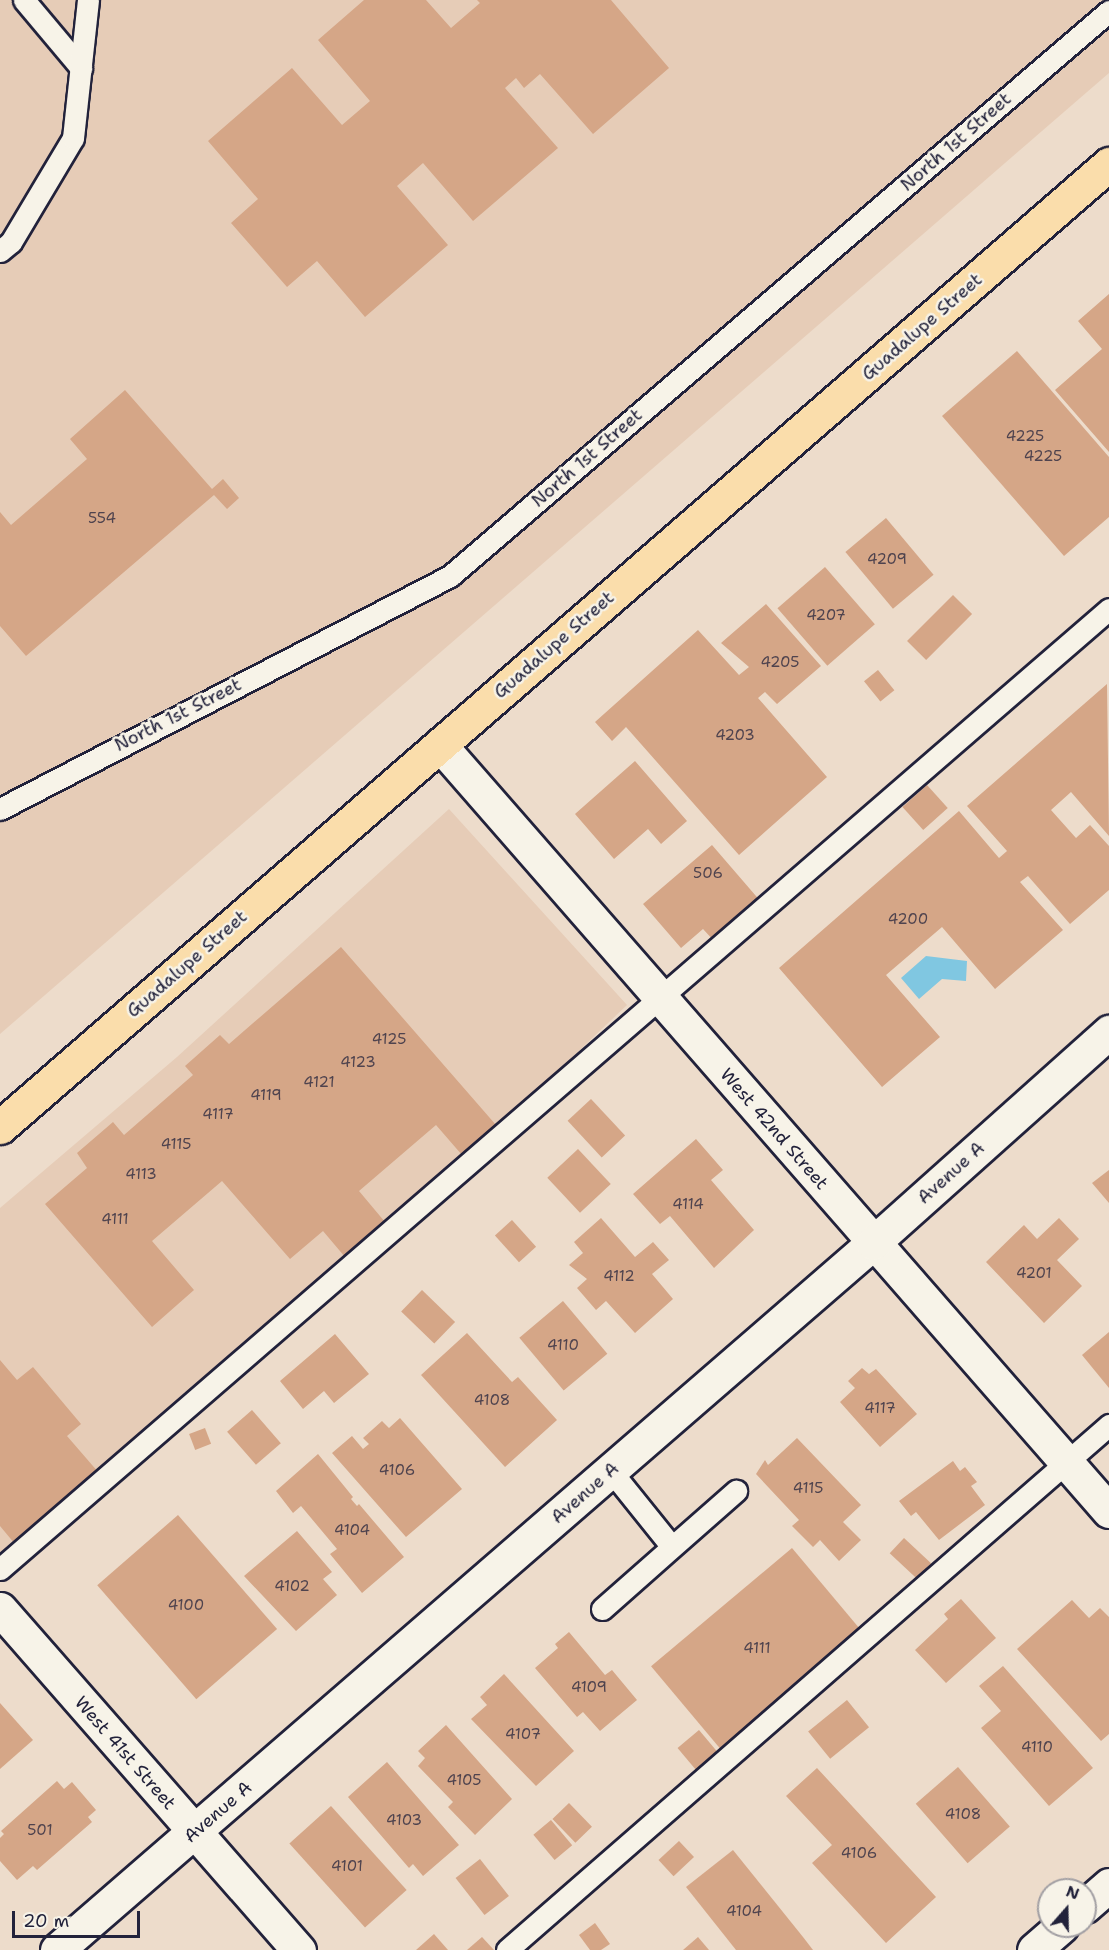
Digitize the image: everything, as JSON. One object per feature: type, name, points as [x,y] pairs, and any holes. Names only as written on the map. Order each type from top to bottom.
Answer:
[{"type":"main road","name":"Guadalupe Street","points":[[0,1127],[1109,164]]},
{"type":"street","name":"West 42nd Street","points":[[440,745],[1109,1511]]},
{"type":"street","name":"Avenue A","points":[[57,1950],[611,1471],[1109,1032]]},
{"type":"street","name":"West 41st Street","points":[[0,1609],[299,1950]]},
{"type":"street","points":[[1097,1896],[1109,1886]]},
{"type":"street","points":[[1034,1950],[1048,1938]]},
{"type":"lane","points":[[24,0],[81,68]]},
{"type":"lane","points":[[0,252],[11,242],[73,138],[88,0]]},
{"type":"lane","name":"North 1st Street","points":[[0,809],[450,576],[1104,8]]},
{"type":"lane","points":[[0,1569],[1109,609]]},
{"type":"lane","points":[[507,1950],[1109,1425]]},
{"type":"lane","points":[[611,1471],[672,1547]]},
{"type":"lane","points":[[602,1609],[736,1491]]},
{"type":"shaded area","points":[[0,0],[1109,0],[1109,73],[0,1034]]},
{"type":"shaded area","points":[[449,809],[627,1005],[504,1122],[6,1559],[0,1552],[0,1208],[177,1057]]},
{"type":"water","points":[[926,956],[967,961],[966,981],[942,979],[919,999],[901,978]]},
{"type":"building","points":[[364,0],[426,0],[451,28],[480,3],[477,0],[611,0],[669,68],[593,134],[540,74],[524,88],[516,78],[505,88],[558,148],[473,221],[423,163],[397,186],[448,245],[365,317],[317,261],[287,287],[231,223],[258,199],[208,141],[292,68],[342,125],[370,101],[318,40]]},
{"type":"building","points":[[1109,294],[1109,452],[1055,390],[1102,349],[1078,321]]},
{"type":"building","points":[[1017,351],[1109,457],[1109,517],[1064,556],[942,416]]},
{"type":"building","points":[[125,390],[212,489],[223,479],[239,498],[227,509],[214,495],[26,656],[0,626],[0,512],[11,525],[87,459],[70,439]]},
{"type":"building","points":[[886,518],[934,575],[893,609],[845,552]]},
{"type":"building","points":[[825,567],[875,624],[827,666],[777,608]]},
{"type":"building","points":[[953,595],[972,614],[926,660],[907,641]]},
{"type":"building","points":[[766,604],[821,666],[777,704],[765,692],[758,698],[827,777],[739,855],[626,727],[612,741],[595,722],[698,630],[739,675],[749,667],[721,643]]},
{"type":"building","points":[[878,670],[894,690],[880,702],[864,681]]},
{"type":"building","points":[[1107,684],[1109,836],[1071,792],[1051,810],[1076,838],[1090,825],[1109,846],[1109,890],[1070,924],[1028,876],[1020,882],[1063,930],[995,989],[942,927],[886,975],[940,1037],[882,1087],[779,968],[959,811],[999,858],[1007,851],[967,806]]},
{"type":"building","points":[[635,761],[687,821],[661,844],[648,829],[614,859],[575,814]]},
{"type":"building","points":[[927,785],[948,808],[923,830],[902,807]]},
{"type":"building","points":[[712,845],[762,903],[715,942],[703,929],[681,948],[643,904]]},
{"type":"building","points":[[341,947],[496,1125],[462,1155],[436,1125],[359,1191],[385,1222],[345,1257],[323,1231],[290,1259],[222,1181],[152,1241],[194,1290],[152,1327],[45,1204],[87,1168],[77,1153],[113,1122],[124,1135],[193,1075],[185,1066],[220,1035],[229,1044]]},
{"type":"building","points":[[591,1099],[625,1136],[602,1157],[568,1121]]},
{"type":"building","points":[[696,1139],[723,1170],[711,1180],[754,1230],[714,1268],[670,1216],[660,1224],[633,1194]]},
{"type":"building","points":[[578,1149],[611,1184],[580,1213],[547,1178]]},
{"type":"building","points":[[1109,1170],[1109,1203],[1092,1183]]},
{"type":"building","points":[[601,1218],[635,1257],[653,1242],[669,1260],[652,1274],[673,1299],[635,1333],[606,1301],[596,1310],[577,1288],[587,1279],[569,1265],[583,1253],[574,1242]]},
{"type":"building","points":[[1059,1218],[1079,1239],[1057,1260],[1082,1286],[1044,1323],[986,1262],[1024,1225],[1037,1239]]},
{"type":"building","points":[[512,1220],[536,1247],[519,1262],[495,1235]]},
{"type":"building","points":[[422,1290],[455,1322],[434,1344],[401,1312]]},
{"type":"building","points":[[563,1301],[607,1354],[564,1390],[519,1338]]},
{"type":"building","points":[[1109,1332],[1109,1388],[1082,1355]]},
{"type":"building","points":[[467,1333],[512,1382],[518,1377],[557,1420],[505,1467],[421,1375]]},
{"type":"building","points":[[335,1334],[369,1374],[334,1403],[324,1391],[303,1409],[280,1381]]},
{"type":"building","points":[[0,1360],[17,1380],[33,1367],[81,1424],[67,1436],[99,1473],[15,1544],[0,1526]]},
{"type":"building","points":[[862,1368],[869,1374],[876,1369],[917,1414],[880,1447],[840,1402],[855,1388],[848,1381]]},
{"type":"building","points":[[252,1410],[281,1443],[256,1465],[227,1432]]},
{"type":"building","points":[[400,1418],[462,1489],[406,1537],[332,1453],[352,1436],[363,1449],[369,1444],[363,1438],[382,1421],[389,1428]]},
{"type":"building","points":[[205,1428],[211,1444],[195,1450],[189,1434]]},
{"type":"building","points":[[797,1438],[861,1505],[843,1522],[861,1540],[839,1561],[820,1540],[813,1547],[792,1526],[799,1520],[756,1474],[765,1460],[768,1465]]},
{"type":"building","points":[[318,1454],[353,1497],[351,1499],[357,1506],[359,1504],[404,1557],[362,1593],[330,1554],[337,1549],[301,1506],[293,1513],[276,1491]]},
{"type":"building","points":[[953,1461],[960,1471],[965,1467],[977,1482],[971,1486],[985,1505],[939,1540],[916,1512],[911,1516],[899,1501]]},
{"type":"building","points":[[178,1515],[277,1629],[196,1699],[97,1585]]},
{"type":"building","points":[[297,1531],[332,1572],[323,1579],[337,1595],[296,1631],[244,1576]]},
{"type":"building","points":[[904,1538],[931,1563],[917,1579],[890,1553]]},
{"type":"building","points":[[792,1548],[861,1631],[720,1749],[651,1666]]},
{"type":"building","points":[[961,1599],[996,1638],[946,1683],[915,1650],[948,1619],[944,1614]]},
{"type":"building","points":[[1072,1600],[1089,1618],[1100,1608],[1109,1617],[1109,1734],[1101,1741],[1017,1649]]},
{"type":"building","points":[[569,1632],[605,1675],[612,1670],[637,1700],[600,1731],[583,1712],[577,1717],[535,1668],[558,1648],[555,1644]]},
{"type":"building","points":[[1003,1666],[1093,1768],[1049,1806],[981,1728],[1001,1711],[979,1686]]},
{"type":"building","points":[[504,1674],[574,1751],[536,1786],[471,1719],[487,1705],[480,1697]]},
{"type":"building","points":[[847,1700],[869,1727],[830,1759],[808,1731]]},
{"type":"building","points":[[0,1703],[33,1740],[0,1769]]},
{"type":"building","points":[[446,1725],[512,1799],[475,1835],[448,1807],[453,1802],[418,1766],[425,1758],[418,1751]]},
{"type":"building","points":[[699,1730],[721,1756],[699,1774],[678,1748]]},
{"type":"building","points":[[387,1762],[459,1845],[423,1876],[413,1864],[409,1868],[348,1797]]},
{"type":"building","points":[[958,1767],[1010,1827],[968,1863],[916,1804]]},
{"type":"building","points":[[817,1768],[936,1897],[886,1943],[812,1863],[832,1845],[786,1796]]},
{"type":"building","points":[[57,1781],[64,1789],[72,1782],[96,1810],[88,1817],[92,1822],[37,1870],[33,1866],[17,1880],[0,1861],[0,1838],[4,1834],[1,1831]]},
{"type":"building","points":[[569,1803],[592,1827],[575,1843],[552,1819]]},
{"type":"building","points":[[331,1806],[407,1890],[365,1927],[289,1843]]},
{"type":"building","points":[[551,1820],[572,1845],[555,1860],[533,1835]]},
{"type":"building","points":[[679,1841],[694,1857],[674,1876],[659,1860]]},
{"type":"building","points":[[733,1850],[813,1950],[736,1950],[686,1887]]},
{"type":"building","points":[[480,1859],[509,1896],[485,1915],[456,1878]]},
{"type":"building","points":[[595,1923],[610,1944],[601,1950],[590,1950],[579,1935]]},
{"type":"building","points":[[434,1934],[448,1950],[416,1950]]},
{"type":"building","points":[[482,1937],[494,1950],[467,1950]]},
{"type":"building","points":[[698,1937],[709,1950],[683,1950]]}]
